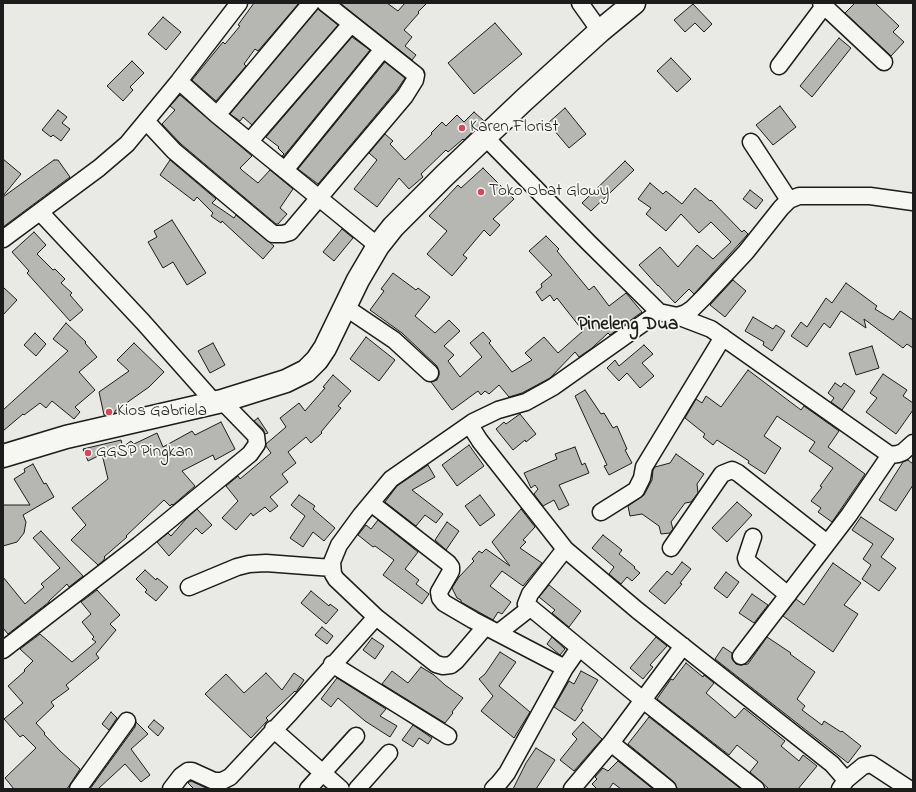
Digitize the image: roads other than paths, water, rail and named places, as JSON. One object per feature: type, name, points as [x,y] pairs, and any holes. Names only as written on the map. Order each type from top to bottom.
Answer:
[{"type":"highway","points":[[3,456],[66,437],[218,402],[286,381],[306,371],[317,360],[325,348],[378,246],[392,227],[485,137],[600,31],[634,3]]},
{"type":"street","points":[[3,238],[107,162],[127,144],[179,81],[239,3]]},
{"type":"street","points":[[217,115],[311,3]]},
{"type":"street","points":[[146,121],[174,151],[273,234],[290,232],[405,96],[415,80],[416,74],[325,3]]},
{"type":"street","points":[[580,3],[600,31]]},
{"type":"street","points":[[779,66],[823,4],[884,62]]},
{"type":"street","points":[[250,141],[351,24]]},
{"type":"street","points":[[285,170],[383,49]]},
{"type":"street","points":[[179,81],[217,115],[378,246]]},
{"type":"street","points":[[485,137],[659,312],[702,324],[723,337],[890,455],[903,452],[913,443]]},
{"type":"street","points":[[751,142],[789,200]]},
{"type":"street","points":[[677,316],[692,309],[705,296],[746,252],[789,200],[799,196],[870,196],[913,202]]},
{"type":"street","points":[[4,647],[133,549],[250,454],[256,444],[256,436],[218,402],[40,212]]},
{"type":"street","points":[[345,307],[394,340],[430,373]]},
{"type":"street","points":[[530,608],[491,630],[451,665],[443,666],[436,664],[376,617],[336,579],[332,568],[334,555],[339,545],[361,514],[391,479],[473,422],[498,410],[526,402],[553,387],[659,312]]},
{"type":"street","points":[[601,512],[636,490],[642,478],[644,467],[723,337]]},
{"type":"street","points":[[473,422],[473,430],[480,441],[565,549],[637,610],[832,764],[843,784],[863,766],[871,764],[909,789]]},
{"type":"street","points":[[741,656],[849,514],[890,455]]},
{"type":"street","points":[[671,548],[722,474],[732,470],[738,473],[827,543]]},
{"type":"street","points":[[371,503],[448,563],[451,567],[439,595],[447,606],[565,668]]},
{"type":"street","points":[[753,537],[746,561],[788,595]]},
{"type":"street","points":[[565,549],[530,594],[526,604],[643,700],[756,789]]},
{"type":"street","points":[[189,587],[237,567],[249,564],[266,563],[332,568]]},
{"type":"street","points":[[171,789],[181,776],[188,771],[192,771],[214,781],[226,779],[290,713],[332,664],[376,617]]},
{"type":"street","points":[[572,789],[611,743],[683,646]]},
{"type":"street","points":[[493,789],[507,773],[565,668],[579,648]]},
{"type":"street","points":[[332,664],[448,736]]},
{"type":"street","points":[[78,789],[127,721]]},
{"type":"street","points":[[273,729],[341,789]]},
{"type":"street","points":[[308,789],[356,736]]},
{"type":"street","points":[[611,743],[668,789]]},
{"type":"street","points":[[357,789],[388,753]]},
{"type":"place","name":"Karen Florist","points":[[462,128]]},
{"type":"place","name":"Toko Obat Glowy","points":[[481,192]]},
{"type":"place","name":"Kios Gabriela","points":[[109,412]]},
{"type":"place","name":"GGSP Pingkan","points":[[88,453]]},
{"type":"district","name":"Pineleng Dua","points":[[628,326]]}]
